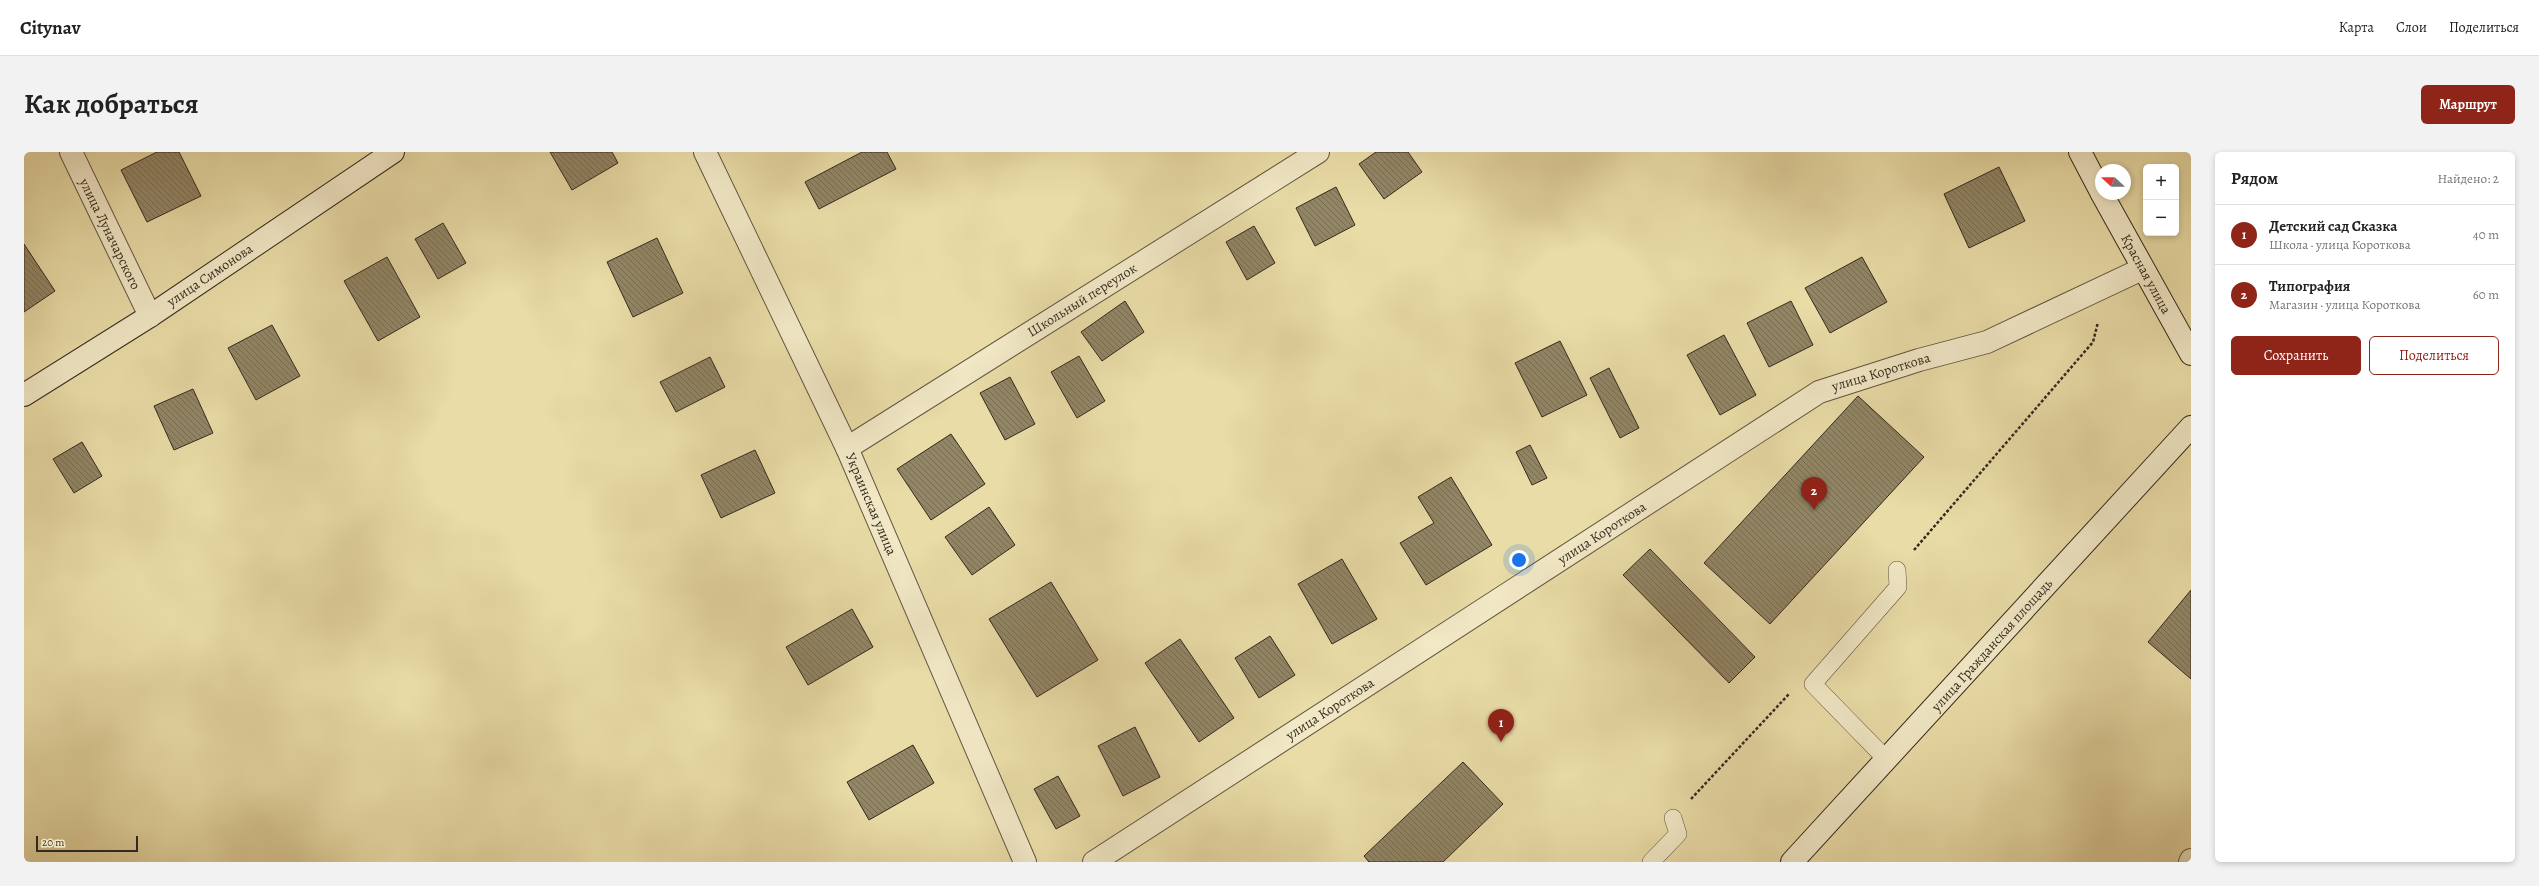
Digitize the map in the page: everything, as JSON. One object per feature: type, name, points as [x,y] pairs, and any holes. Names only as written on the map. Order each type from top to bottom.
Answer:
[{"type":"street","name":"улица Луначарского","points":[[71,152],[150,316]]},
{"type":"street","name":"улица Симонова","points":[[24,395],[150,316],[393,152]]},
{"type":"street","name":"Украинская улица","points":[[705,152],[847,448],[1025,862]]},
{"type":"street","name":"Школьный переулок","points":[[847,448],[1318,152]]},
{"type":"street","name":"Красная улица","points":[[2080,152],[2095,180]]},
{"type":"street","name":"Красная улица","points":[[2106,200],[2142,269],[2191,354]]},
{"type":"street","name":"улица Короткова","points":[[1094,862],[1819,392],[1919,360],[1987,342],[2142,269]]},
{"type":"street","name":"улица Гражданская площадь","points":[[1792,862],[2191,427]]},
{"type":"lane","points":[[1886,759],[1813,684],[1898,587],[1897,570]]},
{"type":"lane","points":[[1651,862],[1678,834],[1673,818]]},
{"type":"building","points":[[157,152],[179,152],[201,196],[147,222],[121,170]]},
{"type":"building","points":[[550,152],[612,152],[618,163],[572,190]]},
{"type":"building","points":[[862,152],[887,152],[896,169],[819,209],[805,182]]},
{"type":"building","points":[[1376,152],[1408,152],[1422,172],[1384,199],[1359,164]]},
{"type":"building","points":[[1999,167],[2025,221],[1969,248],[1944,194]]},
{"type":"building","points":[[1336,187],[1355,225],[1315,246],[1296,208]]},
{"type":"building","points":[[443,223],[466,263],[438,279],[415,239]]},
{"type":"building","points":[[1254,226],[1275,263],[1247,280],[1226,242]]},
{"type":"building","points":[[657,238],[683,293],[633,317],[607,262]]},
{"type":"building","points":[[24,244],[55,291],[24,312]]},
{"type":"building","points":[[387,257],[420,317],[378,341],[344,281]]},
{"type":"building","points":[[1862,257],[1887,302],[1830,333],[1805,288]]},
{"type":"building","points":[[1125,301],[1144,332],[1102,361],[1081,332]]},
{"type":"building","points":[[1791,301],[1813,345],[1769,367],[1747,323]]},
{"type":"building","points":[[272,325],[300,376],[256,400],[228,348]]},
{"type":"building","points":[[1724,335],[1756,395],[1720,415],[1687,355]]},
{"type":"building","points":[[1560,341],[1587,395],[1542,417],[1515,363]]},
{"type":"building","points":[[1079,356],[1105,401],[1077,418],[1051,372]]},
{"type":"building","points":[[710,357],[725,387],[676,412],[660,382]]},
{"type":"building","points":[[1609,368],[1639,428],[1620,438],[1590,378]]},
{"type":"building","points":[[1010,377],[1035,424],[1005,440],[980,393]]},
{"type":"building","points":[[193,389],[213,433],[174,450],[154,406]]},
{"type":"building","points":[[1858,396],[1924,457],[1770,624],[1704,563]]},
{"type":"building","points":[[951,434],[985,484],[931,520],[897,469]]},
{"type":"building","points":[[82,442],[102,476],[74,493],[53,459]]},
{"type":"building","points":[[1530,445],[1547,478],[1532,485],[1516,452]]},
{"type":"building","points":[[755,450],[775,493],[721,518],[701,475]]},
{"type":"building","points":[[1451,477],[1492,545],[1426,585],[1400,543],[1434,523],[1418,497]]},
{"type":"building","points":[[989,507],[1015,545],[972,575],[945,537]]},
{"type":"building","points":[[1650,549],[1755,657],[1729,683],[1623,575]]},
{"type":"building","points":[[1342,559],[1377,619],[1332,644],[1298,584]]},
{"type":"building","points":[[1051,582],[1098,660],[1037,697],[989,619]]},
{"type":"building","points":[[2191,590],[2191,679],[2148,642]]},
{"type":"building","points":[[852,609],[873,647],[808,685],[786,647]]},
{"type":"building","points":[[1270,636],[1295,675],[1259,698],[1235,658]]},
{"type":"building","points":[[1180,639],[1234,718],[1199,742],[1145,663]]},
{"type":"building","points":[[1135,727],[1160,777],[1123,796],[1098,746]]},
{"type":"building","points":[[913,745],[934,783],[869,820],[847,782]]},
{"type":"building","points":[[1463,762],[1503,804],[1443,862],[1369,862],[1364,856]]},
{"type":"building","points":[[1058,776],[1080,816],[1056,829],[1034,789]]},
{"type":"place","name":"Типография","points":[[1814,510]]},
{"type":"place","name":"Детский сад Сказка","points":[[1501,742]]}]
